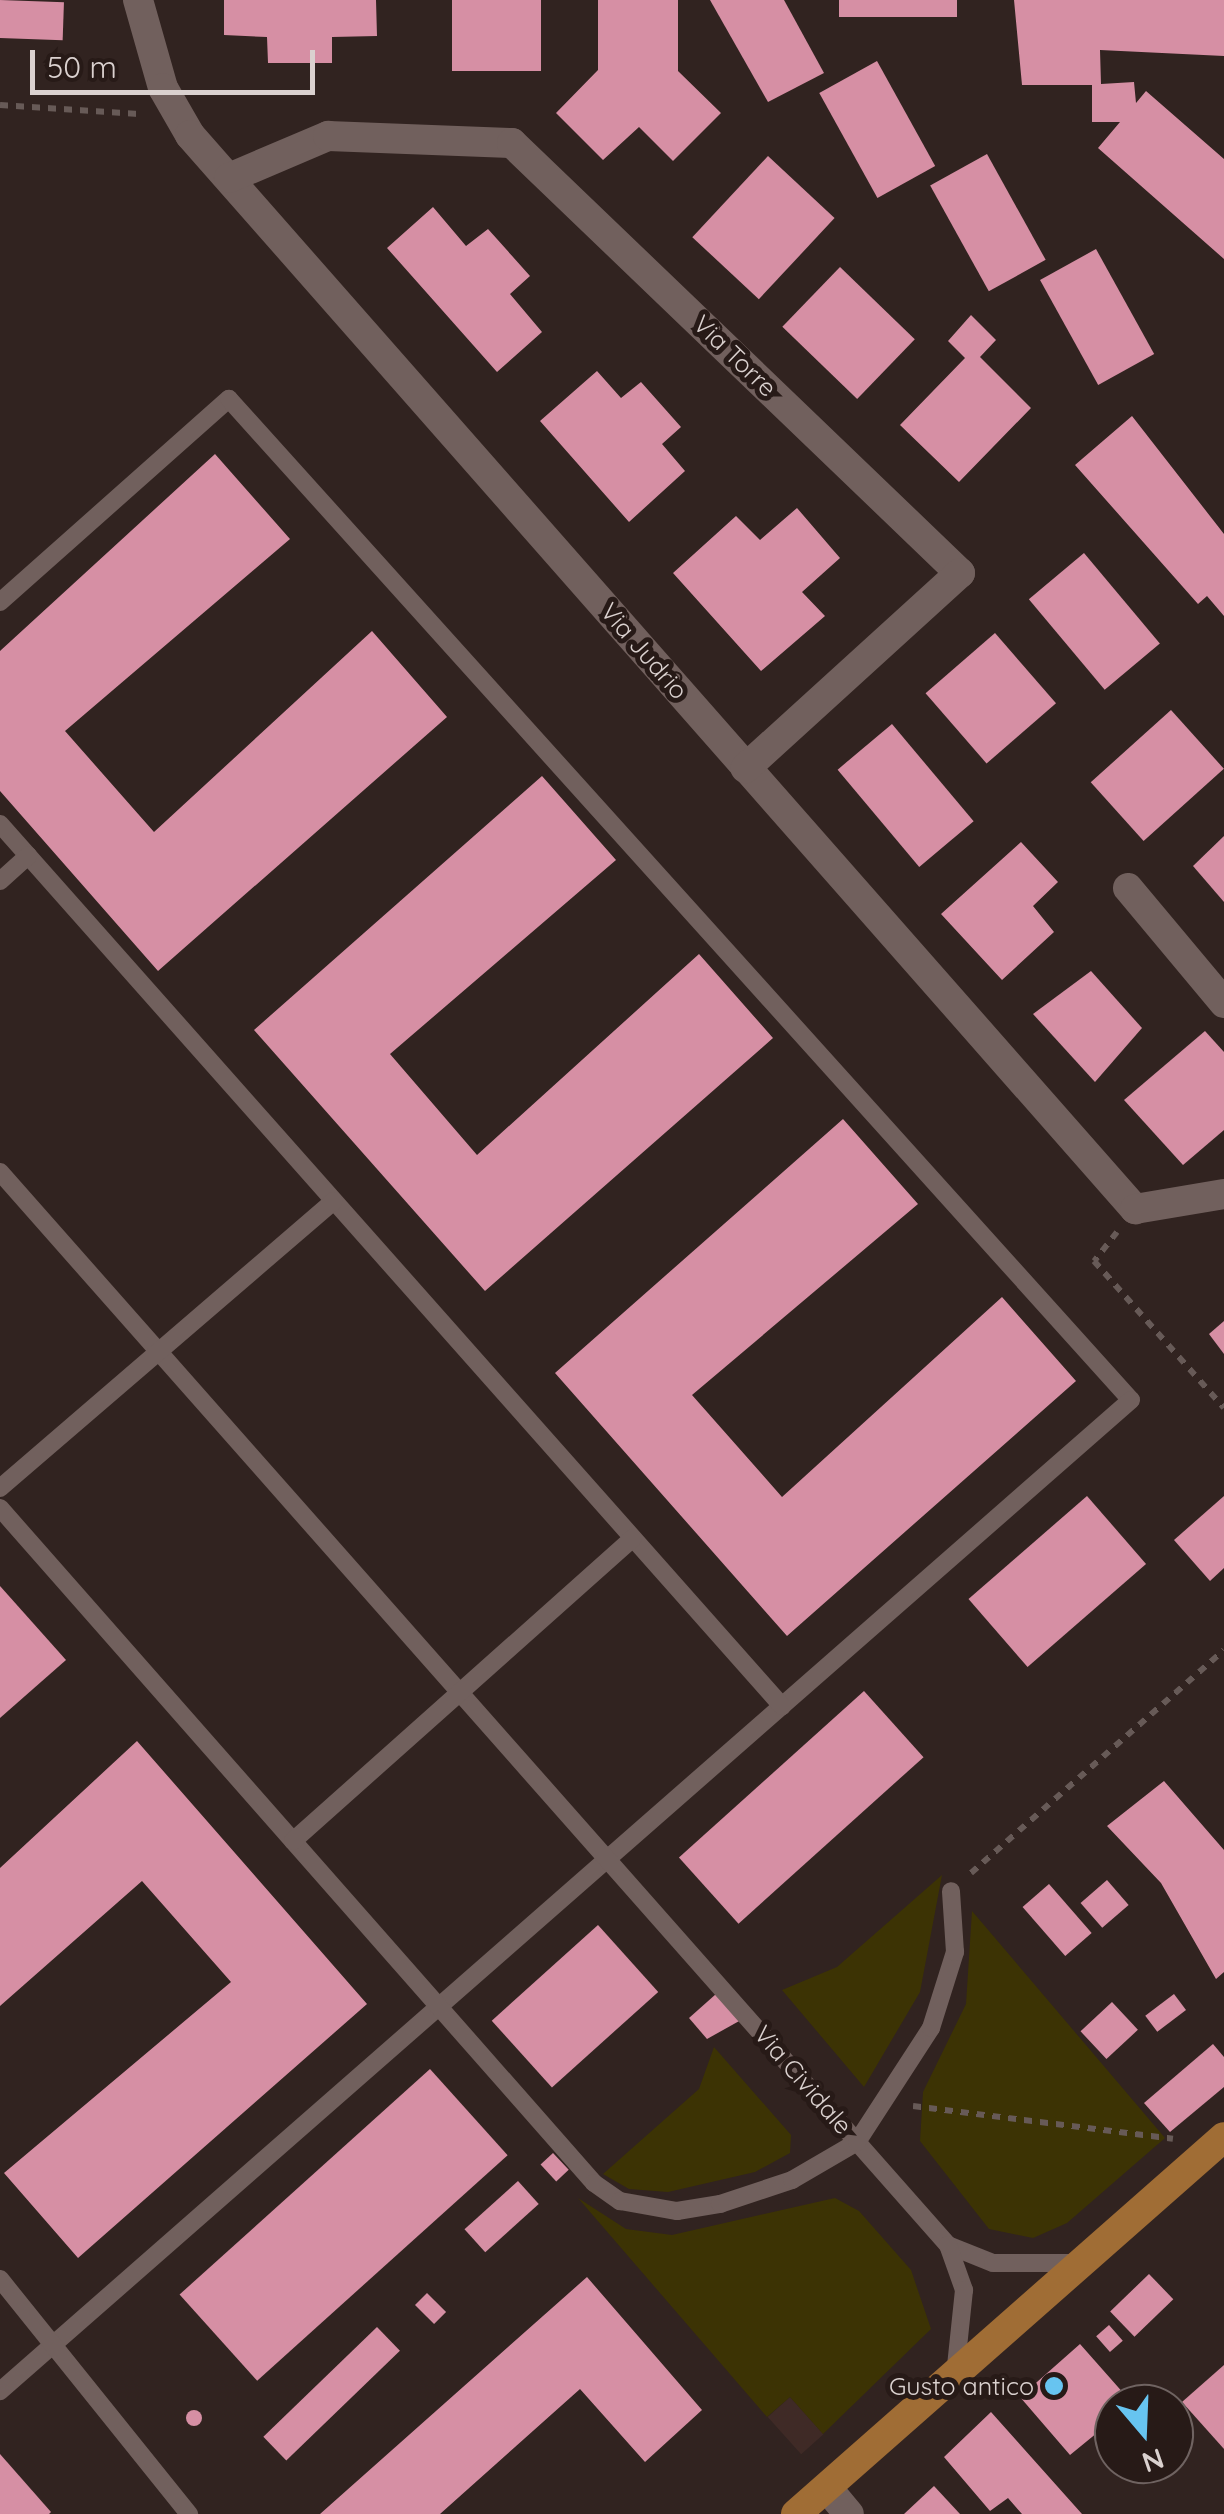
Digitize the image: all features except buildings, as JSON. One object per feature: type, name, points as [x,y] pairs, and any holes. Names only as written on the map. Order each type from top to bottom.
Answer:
[{"type":"main road","points":[[796,2514],[1224,2137]]},
{"type":"street","name":"Via Judrio","points":[[138,0],[176,116],[1135,1209]]},
{"type":"street","name":"Via Torre","points":[[229,178],[328,136],[512,142],[960,573],[746,768]]},
{"type":"street","points":[[1128,888],[1224,1003]]},
{"type":"street","points":[[1135,1209],[1224,1194]]},
{"type":"street","points":[[827,2488],[848,2514]]},
{"type":"lane","points":[[0,602],[228,399],[1131,1400],[0,2391]]},
{"type":"lane","points":[[0,824],[782,1706]]},
{"type":"lane","points":[[0,881],[28,856]]},
{"type":"lane","name":"Via Cividale","points":[[0,1172],[948,2245],[964,2290],[955,2376]]},
{"type":"lane","points":[[0,1488],[334,1201]]},
{"type":"lane","name":"Via Cividale","points":[[0,1508],[594,2183],[636,2207],[700,2208],[792,2180],[857,2142],[893,2100],[950,1976],[951,1890]]},
{"type":"lane","points":[[293,1842],[633,1538]]},
{"type":"lane","name":"Via Cividale","points":[[948,2245],[992,2263],[1083,2263]]},
{"type":"lane","points":[[0,2279],[189,2514]]},
{"type":"path","points":[[0,105],[176,116]]},
{"type":"path","points":[[1135,1209],[1094,1261],[1224,1408]]},
{"type":"path","points":[[951,1890],[1224,1650]]},
{"type":"path","points":[[893,2100],[1187,2139]]},
{"type":"shaded area","points":[[942,1875],[920,1992],[864,2087],[782,1990],[837,1967]]},
{"type":"shaded area","points":[[972,1911],[1165,2138],[1067,2223],[1033,2238],[989,2229],[920,2141],[923,2092],[966,2004]]},
{"type":"shaded area","points":[[714,2047],[791,2135],[790,2153],[755,2172],[668,2192],[629,2189],[603,2174],[699,2089]]},
{"type":"shaded area","points":[[578,2198],[626,2229],[672,2235],[835,2198],[859,2211],[911,2270],[931,2329],[823,2434],[790,2397],[767,2417]]},
{"type":"shaded area","points":[[790,2397],[823,2434],[801,2454],[768,2417]]},
{"type":"place","name":"Gusto antico","points":[[1054,2386]]}]
